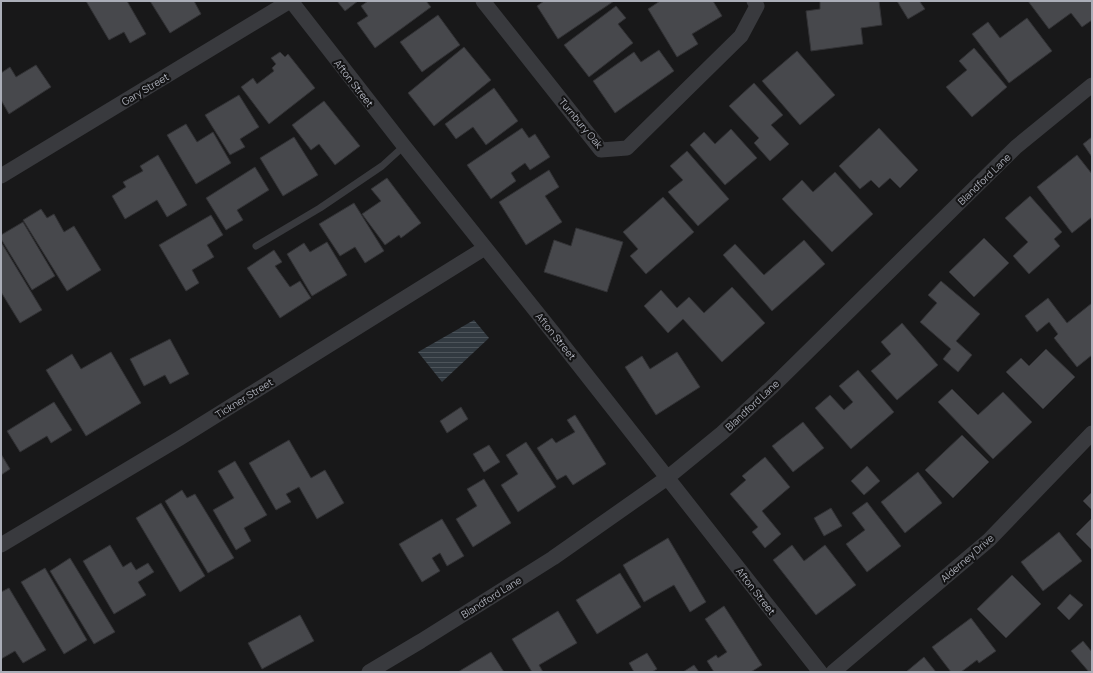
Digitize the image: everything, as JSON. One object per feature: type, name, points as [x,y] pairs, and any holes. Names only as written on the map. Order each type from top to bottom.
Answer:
[{"type":"street","name":"Afton Street","points":[[290,1],[820,672]]},
{"type":"street","name":"Gary Street","points":[[1,176],[290,1]]},
{"type":"street","name":"Turnbury Oak","points":[[483,1],[602,150],[627,148],[741,36],[755,4]]},
{"type":"street","name":"Blandford Lane","points":[[369,672],[421,642],[553,558],[667,478],[722,433],[773,386],[1016,147],[1092,86]]},
{"type":"street","name":"Tickner Street","points":[[1,545],[187,434],[485,248]]},
{"type":"street","name":"Alderney Drive","points":[[833,672],[989,540],[1092,433]]},
{"type":"lane","points":[[256,246],[320,208],[382,166],[404,146]]},
{"type":"shaded area","points":[[474,320],[489,338],[442,382],[418,352]]},
{"type":"building","points":[[86,1],[127,1],[146,34],[130,43],[124,32],[109,40]]},
{"type":"building","points":[[150,1],[194,1],[201,14],[170,33]]},
{"type":"building","points":[[337,1],[358,1],[345,11]]},
{"type":"building","points":[[368,1],[426,1],[431,7],[375,48],[357,23],[368,16],[361,6]]},
{"type":"building","points":[[544,1],[614,1],[558,39],[537,6]]},
{"type":"building","points":[[660,1],[713,1],[722,16],[692,34],[698,44],[677,57],[648,9]]},
{"type":"building","points":[[820,1],[879,1],[882,25],[861,28],[863,44],[811,51],[806,11],[820,9]]},
{"type":"building","points":[[897,1],[921,1],[920,2],[925,9],[908,19]]},
{"type":"building","points":[[1028,1],[1092,1],[1092,20],[1082,27],[1071,13],[1049,29]]},
{"type":"building","points":[[616,6],[626,18],[618,24],[633,43],[589,77],[564,45]]},
{"type":"building","points":[[438,15],[460,45],[422,72],[400,42]]},
{"type":"building","points":[[1027,18],[1052,51],[1009,83],[972,34],[988,22],[1000,38]]},
{"type":"building","points":[[464,47],[491,80],[434,126],[408,93]]},
{"type":"building","points":[[974,48],[1007,87],[972,117],[946,87],[967,70],[959,61]]},
{"type":"building","points":[[659,50],[674,71],[615,113],[593,81],[634,52],[641,62]]},
{"type":"building","points":[[797,51],[835,95],[800,125],[762,81]]},
{"type":"building","points":[[280,52],[285,57],[288,54],[315,88],[269,124],[241,87],[253,78],[257,84],[274,71],[272,68],[276,64],[271,58]]},
{"type":"building","points":[[36,65],[51,87],[9,114],[1,100],[1,73],[10,67],[16,77]]},
{"type":"building","points":[[754,83],[783,115],[771,125],[789,144],[770,161],[754,143],[759,138],[729,106]]},
{"type":"building","points":[[494,88],[518,121],[486,145],[473,127],[456,139],[445,124]]},
{"type":"building","points":[[239,95],[259,127],[240,139],[245,147],[230,155],[205,115]]},
{"type":"building","points":[[324,101],[360,146],[335,165],[319,144],[311,150],[292,125]]},
{"type":"building","points":[[186,124],[197,142],[213,132],[231,163],[196,184],[167,135]]},
{"type":"building","points":[[522,128],[529,138],[535,134],[550,157],[530,170],[525,163],[511,173],[516,181],[491,199],[467,165]]},
{"type":"building","points":[[879,128],[918,170],[900,188],[890,178],[879,188],[871,180],[860,189],[839,166]]},
{"type":"building","points":[[731,129],[757,158],[725,185],[690,145],[704,132],[715,144]]},
{"type":"building","points":[[294,137],[318,175],[283,196],[260,158]]},
{"type":"building","points":[[1092,137],[1092,157],[1083,144]]},
{"type":"building","points":[[687,151],[729,199],[698,226],[668,192],[683,180],[670,166]]},
{"type":"building","points":[[158,155],[187,205],[167,217],[157,200],[125,219],[112,196],[126,187],[123,182],[143,171],[140,166]]},
{"type":"building","points":[[1077,155],[1092,174],[1092,217],[1072,233],[1037,187]]},
{"type":"building","points":[[255,167],[269,190],[237,210],[243,220],[226,230],[206,198]]},
{"type":"building","points":[[549,170],[559,187],[545,196],[562,222],[526,245],[499,202]]},
{"type":"building","points":[[835,172],[873,214],[832,252],[782,199],[802,180],[813,192]]},
{"type":"building","points":[[387,178],[421,223],[401,238],[399,235],[385,245],[362,214],[381,201],[371,189]]},
{"type":"building","points":[[1030,196],[1062,232],[1054,239],[1060,246],[1029,274],[1013,256],[1028,242],[1005,218]]},
{"type":"building","points":[[663,197],[694,232],[646,274],[630,256],[638,249],[623,232]]},
{"type":"building","points":[[354,203],[384,251],[365,263],[355,247],[340,256],[319,224]]},
{"type":"building","points":[[41,209],[47,218],[54,214],[64,232],[74,226],[101,270],[67,291],[23,220]]},
{"type":"building","points":[[211,215],[223,235],[207,245],[214,257],[192,270],[199,283],[186,291],[159,245]]},
{"type":"building","points":[[23,222],[55,276],[32,290],[1,239],[1,235]]},
{"type":"building","points":[[576,228],[623,242],[607,292],[544,272],[554,240],[571,246]]},
{"type":"building","points":[[984,238],[1009,263],[974,297],[949,272]]},
{"type":"building","points":[[804,240],[825,264],[772,311],[723,255],[735,244],[764,275]]},
{"type":"building","points":[[1,242],[42,310],[20,323],[1,292]]},
{"type":"building","points":[[327,242],[347,275],[312,296],[287,254],[304,243],[310,252]]},
{"type":"building","points":[[274,250],[282,262],[275,266],[290,287],[300,281],[311,298],[280,318],[247,268]]},
{"type":"building","points":[[941,281],[980,314],[956,341],[972,355],[958,372],[943,359],[951,349],[920,322],[937,303],[928,295]]},
{"type":"building","points":[[732,287],[765,323],[722,362],[683,319],[668,333],[644,306],[661,290],[677,308],[689,297],[704,313]]},
{"type":"building","points":[[1048,298],[1067,323],[1092,303],[1092,355],[1077,367],[1054,338],[1058,334],[1049,322],[1037,332],[1025,316]]},
{"type":"building","points":[[902,323],[938,365],[897,400],[871,371],[891,354],[881,342]]},
{"type":"building","points":[[170,339],[189,374],[170,384],[165,375],[144,386],[130,359]]},
{"type":"building","points":[[1046,349],[1075,377],[1043,409],[1006,372],[1021,358],[1029,366]]},
{"type":"building","points":[[111,352],[141,403],[86,436],[46,370],[72,354],[81,369]]},
{"type":"building","points":[[677,352],[700,387],[656,415],[625,367],[642,356],[650,369]]},
{"type":"building","points":[[858,370],[894,412],[851,449],[815,408],[830,395],[844,410],[853,402],[839,386]]},
{"type":"building","points":[[952,389],[978,415],[1003,392],[1032,422],[993,459],[938,402]]},
{"type":"building","points":[[54,402],[72,430],[51,443],[47,436],[20,452],[7,431]]},
{"type":"building","points":[[461,407],[468,419],[447,433],[440,421]]},
{"type":"building","points":[[575,415],[606,464],[573,485],[566,475],[557,480],[537,448],[552,438],[556,443],[575,432],[567,420]]},
{"type":"building","points":[[803,422],[824,448],[793,472],[772,446]]},
{"type":"building","points":[[962,435],[989,462],[953,498],[925,470]]},
{"type":"building","points":[[289,440],[311,478],[325,470],[344,503],[317,519],[299,487],[286,494],[291,502],[276,510],[249,463]]},
{"type":"building","points":[[526,442],[556,487],[518,512],[501,485],[518,474],[506,455]]},
{"type":"building","points":[[489,445],[500,462],[484,472],[473,454]]},
{"type":"building","points":[[1,454],[10,469],[1,475]]},
{"type":"building","points":[[765,457],[790,487],[762,511],[781,534],[765,548],[752,532],[758,527],[730,494],[746,480],[742,476]]},
{"type":"building","points":[[235,461],[267,515],[244,528],[251,541],[236,550],[213,510],[234,498],[218,471]]},
{"type":"building","points":[[867,466],[880,481],[864,495],[851,481]]},
{"type":"building","points":[[918,472],[942,503],[905,533],[881,502]]},
{"type":"building","points":[[484,479],[511,523],[473,547],[456,519],[477,506],[467,489]]},
{"type":"building","points":[[182,490],[187,498],[195,494],[234,558],[208,573],[165,501]]},
{"type":"building","points":[[1092,492],[1092,510],[1083,501]]},
{"type":"building","points":[[867,502],[901,546],[867,572],[846,544],[865,530],[852,513]]},
{"type":"building","points":[[161,503],[205,576],[180,592],[136,518]]},
{"type":"building","points":[[831,508],[842,526],[824,536],[814,518]]},
{"type":"building","points":[[1092,518],[1092,550],[1076,534]]},
{"type":"building","points":[[442,519],[464,556],[447,566],[440,553],[432,558],[440,571],[422,582],[399,544]]},
{"type":"building","points":[[1059,532],[1082,561],[1043,591],[1021,562]]},
{"type":"building","points":[[668,538],[706,602],[690,612],[674,585],[644,602],[623,565]]},
{"type":"building","points":[[110,545],[123,567],[131,562],[136,570],[148,563],[154,572],[138,582],[146,595],[114,614],[83,561]]},
{"type":"building","points":[[792,545],[804,561],[825,545],[856,585],[816,615],[773,560]]},
{"type":"building","points":[[70,558],[115,632],[94,644],[50,571]]},
{"type":"building","points":[[45,568],[87,640],[64,654],[21,582]]},
{"type":"building","points":[[620,573],[641,607],[597,634],[576,600]]},
{"type":"building","points":[[1012,575],[1041,604],[1006,638],[977,609]]},
{"type":"building","points":[[9,588],[46,650],[23,663],[15,651],[1,659],[1,592]]},
{"type":"building","points":[[1070,594],[1083,605],[1069,620],[1057,608]]},
{"type":"building","points":[[724,606],[762,665],[751,672],[714,672],[707,661],[716,655],[718,658],[727,652],[705,619]]},
{"type":"building","points":[[558,611],[577,643],[539,665],[543,672],[532,672],[512,639]]},
{"type":"building","points":[[300,615],[314,641],[262,669],[248,643]]},
{"type":"building","points":[[971,618],[996,651],[979,663],[977,660],[961,672],[951,672],[932,647]]},
{"type":"building","points":[[1083,641],[1092,652],[1092,672],[1089,672],[1071,651]]},
{"type":"building","points":[[491,652],[504,672],[458,672]]},
{"type":"building","points":[[647,653],[657,669],[652,672],[634,672],[629,663]]},
{"type":"building","points":[[924,657],[936,672],[906,672]]},
{"type":"building","points":[[694,665],[699,672],[683,672]]}]
